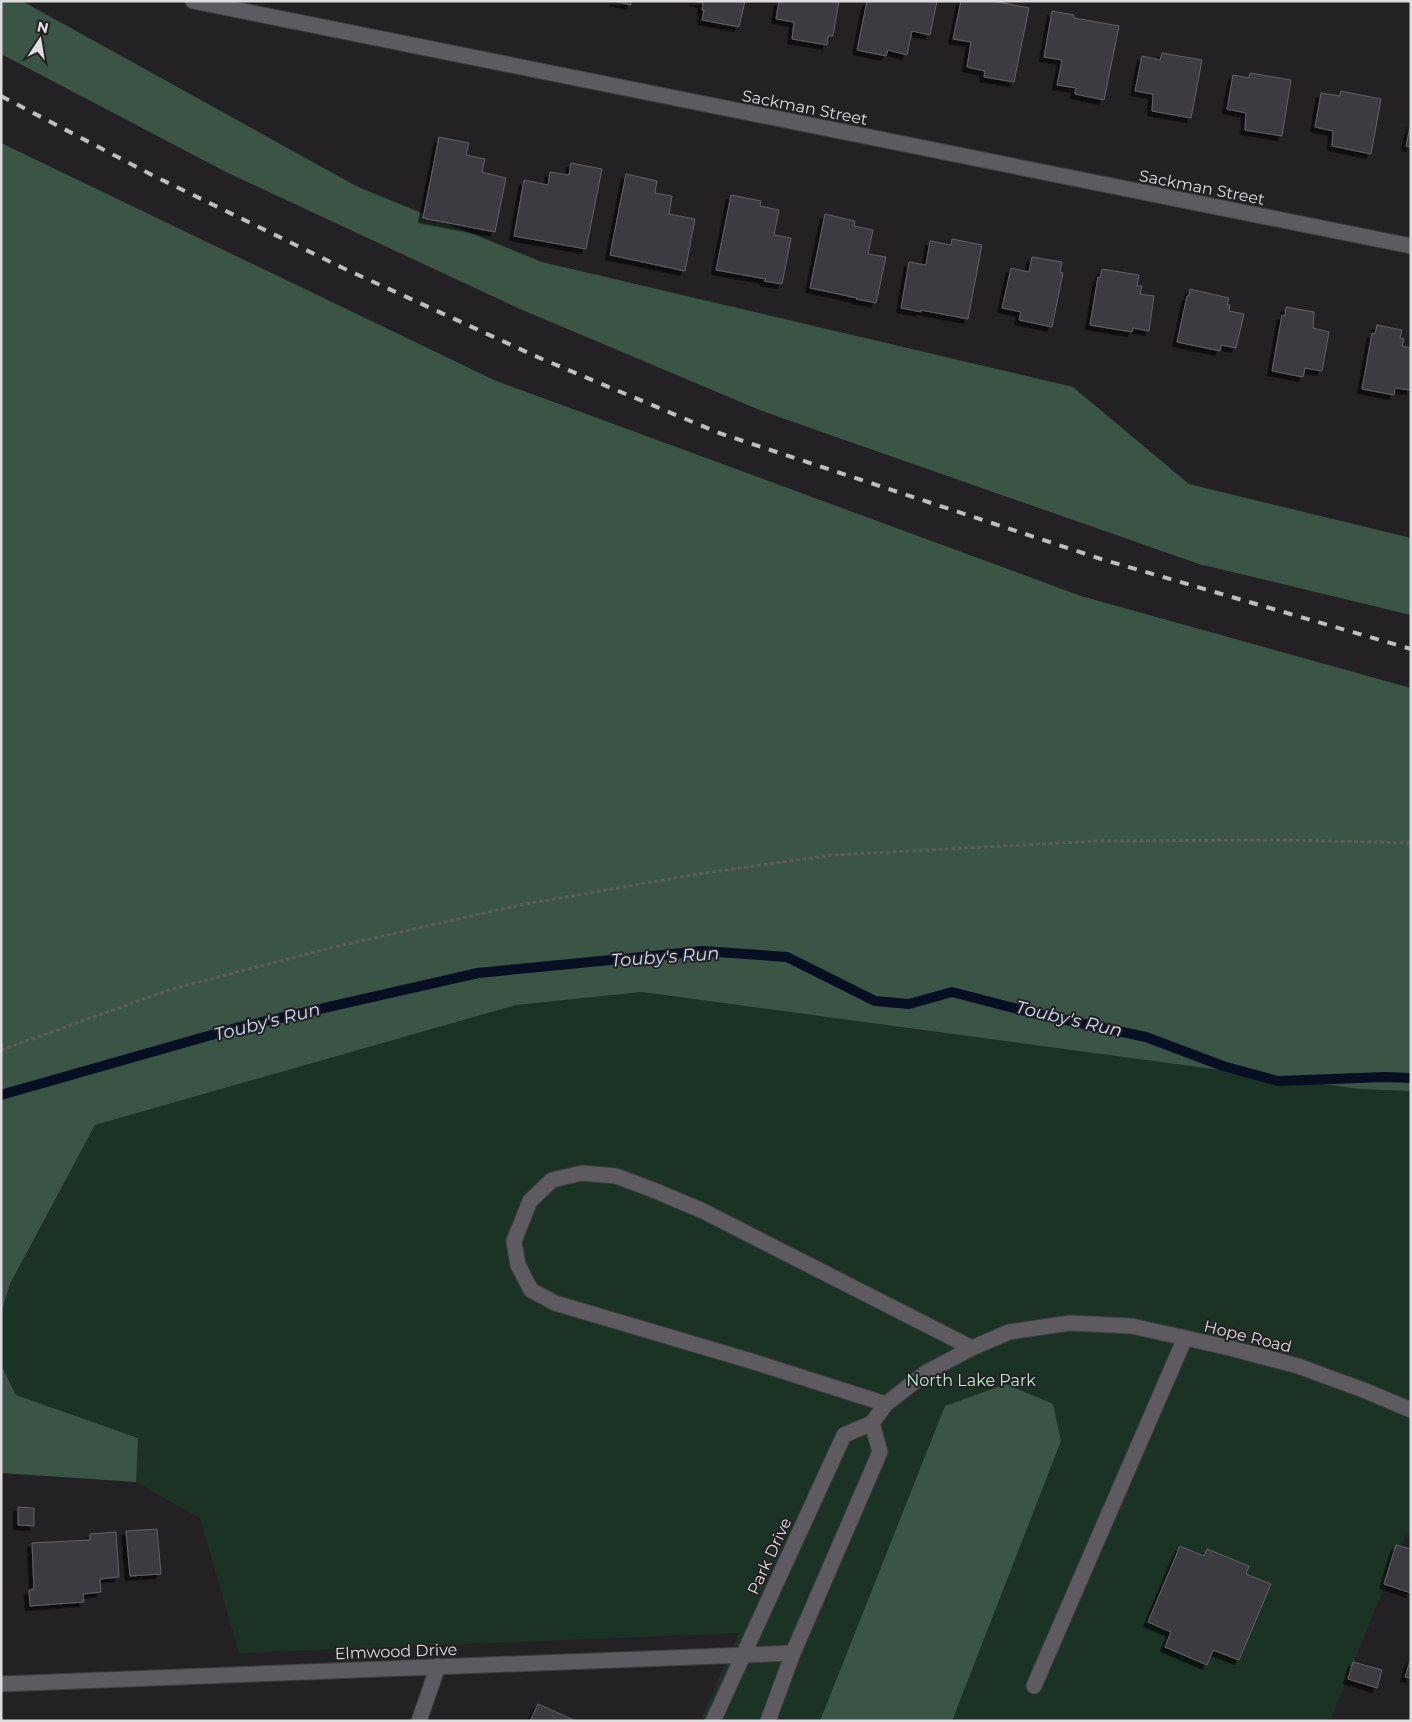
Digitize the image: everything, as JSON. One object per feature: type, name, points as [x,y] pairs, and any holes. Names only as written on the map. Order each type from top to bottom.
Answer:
[{"type":"street","name":"Sackman Street","points":[[193,1],[1411,246]]},
{"type":"street","points":[[886,1404],[555,1303],[531,1290],[518,1264],[514,1242],[530,1201],[552,1180],[582,1173],[616,1176],[656,1190],[703,1211],[972,1348]]},
{"type":"street","name":"Hope Road","points":[[1070,1323],[1132,1326],[1230,1348],[1298,1366],[1411,1410]]},
{"type":"street","name":"Park Drive","points":[[713,1721],[844,1435],[872,1422],[886,1404],[927,1372],[972,1348],[1009,1332],[1070,1323]]},
{"type":"street","points":[[1034,1686],[1185,1338]]},
{"type":"street","points":[[768,1721],[793,1653],[880,1452],[872,1422]]},
{"type":"street","name":"Elmwood Drive","points":[[1,1684],[793,1653]]},
{"type":"street","points":[[419,1721],[438,1666]]},
{"type":"path","points":[[1,1050],[172,989],[326,949],[520,904],[698,874],[832,856],[1099,841],[1288,840],[1411,843]]},
{"type":"green space","points":[[1,1],[22,1],[358,187],[542,262],[1073,387],[1189,484],[1411,538],[1411,615],[1199,564],[762,411],[520,309],[226,172],[1,54]]},
{"type":"green space","points":[[1,143],[494,380],[1081,596],[1411,688],[1411,1091],[1360,1089],[642,992],[516,1005],[95,1125],[10,1284],[1,1313]]},
{"type":"green space","name":"North Lake Park","points":[[642,992],[1360,1089],[1411,1091],[1411,1534],[1406,1533],[1330,1721],[700,1721],[739,1633],[239,1653],[200,1518],[136,1482],[138,1438],[16,1395],[1,1365],[1,1313],[10,1284],[95,1125],[516,1005]]},
{"type":"green space","points":[[1,1365],[16,1395],[138,1438],[136,1482],[1,1473]]},
{"type":"green space","points":[[1006,1384],[1053,1404],[1061,1441],[952,1721],[820,1721],[945,1406]]},
{"type":"building","points":[[614,1],[631,1],[631,5]]},
{"type":"building","points":[[694,1],[745,1],[739,27],[702,20],[703,3]]},
{"type":"building","points":[[779,1],[839,1],[833,36],[828,36],[827,45],[792,39],[794,22],[776,19]]},
{"type":"building","points":[[867,1],[937,1],[930,35],[912,31],[907,55],[888,50],[886,56],[857,50]]},
{"type":"building","points":[[961,1],[993,1],[1029,8],[1014,82],[984,77],[985,71],[967,67],[971,42],[953,39]]},
{"type":"building","points":[[1052,11],[1074,15],[1074,18],[1119,26],[1104,100],[1075,94],[1076,88],[1057,85],[1062,60],[1044,57]]},
{"type":"building","points":[[1162,53],[1202,60],[1191,118],[1152,111],[1153,94],[1135,91],[1142,56],[1160,60]]},
{"type":"building","points":[[1250,73],[1291,80],[1282,136],[1245,130],[1246,113],[1227,109],[1233,75],[1249,78]]},
{"type":"building","points":[[1341,91],[1381,99],[1371,154],[1332,146],[1333,131],[1315,127],[1321,93],[1340,96]]},
{"type":"building","points":[[1411,123],[1411,147],[1406,146]]},
{"type":"building","points":[[439,137],[469,143],[466,155],[485,159],[482,172],[506,178],[495,232],[423,218]]},
{"type":"building","points":[[571,163],[602,169],[586,249],[514,236],[524,180],[548,185],[550,172],[569,175]]},
{"type":"building","points":[[626,174],[657,181],[655,193],[672,196],[669,214],[695,219],[685,271],[610,255]]},
{"type":"building","points":[[731,195],[761,201],[760,206],[779,210],[774,235],[791,238],[782,284],[764,281],[766,279],[716,270]]},
{"type":"building","points":[[825,214],[855,221],[854,226],[873,230],[868,254],[886,257],[876,303],[810,288]]},
{"type":"building","points":[[952,239],[982,245],[968,319],[901,308],[909,262],[926,265],[930,241],[951,245]]},
{"type":"building","points":[[1032,257],[1062,262],[1060,272],[1063,273],[1052,327],[1019,320],[1021,312],[1002,308],[1011,268],[1029,272]]},
{"type":"building","points":[[1102,269],[1139,275],[1137,286],[1142,286],[1140,294],[1154,296],[1149,331],[1133,328],[1132,332],[1090,325],[1098,277],[1100,278]]},
{"type":"building","points":[[1190,289],[1229,298],[1227,305],[1230,305],[1229,311],[1244,314],[1236,348],[1221,345],[1220,351],[1177,342]]},
{"type":"building","points":[[1286,307],[1314,312],[1313,328],[1329,332],[1322,371],[1305,368],[1303,377],[1272,371],[1282,315],[1285,316]]},
{"type":"building","points":[[1377,325],[1402,330],[1400,338],[1404,339],[1402,346],[1411,348],[1411,390],[1395,388],[1394,395],[1362,389],[1372,333],[1375,334]]},
{"type":"building","points":[[18,1507],[34,1508],[34,1526],[18,1525]]},
{"type":"building","points":[[157,1529],[161,1574],[130,1576],[126,1531]]},
{"type":"building","points":[[116,1532],[119,1577],[100,1579],[101,1592],[83,1594],[84,1602],[30,1606],[29,1590],[34,1589],[32,1543],[90,1540],[90,1534]]},
{"type":"building","points":[[1396,1545],[1411,1549],[1411,1593],[1384,1584]]},
{"type":"building","points":[[1180,1546],[1204,1556],[1207,1549],[1249,1566],[1246,1574],[1271,1584],[1239,1660],[1213,1650],[1207,1665],[1165,1647],[1171,1632],[1148,1622]]},
{"type":"building","points":[[1411,1658],[1411,1678],[1405,1677]]},
{"type":"building","points":[[1353,1662],[1382,1670],[1377,1688],[1348,1679]]},
{"type":"building","points":[[538,1704],[576,1721],[530,1721]]},
{"type":"waterway","name":"Touby's Run","points":[[1,1095],[236,1028],[478,973],[703,951],[787,957],[875,1001],[909,1004],[952,992],[1033,1013],[1146,1037],[1223,1066],[1278,1081],[1385,1077],[1411,1078]]},
{"type":"railway","points":[[1,96],[152,175],[343,268],[542,359],[719,433],[1101,559],[1411,649]]}]
